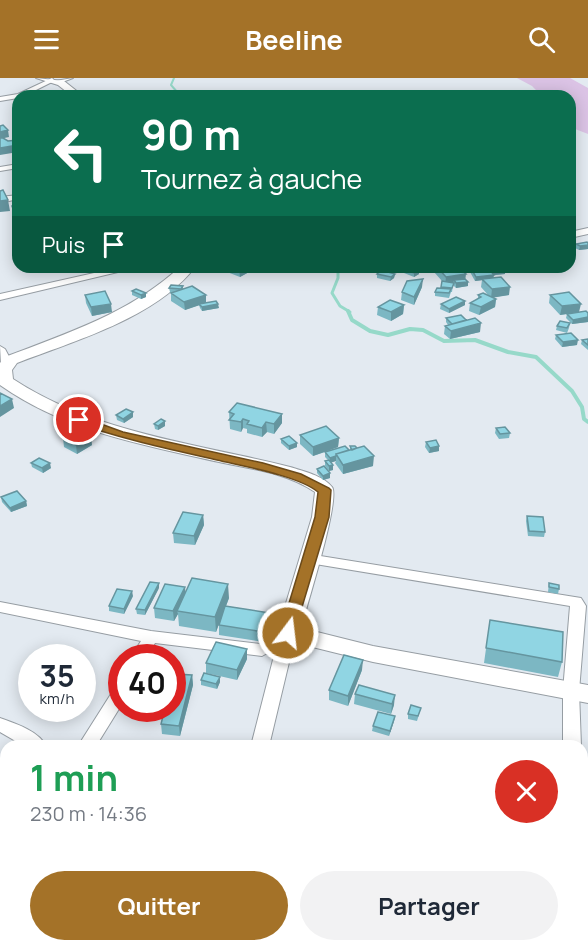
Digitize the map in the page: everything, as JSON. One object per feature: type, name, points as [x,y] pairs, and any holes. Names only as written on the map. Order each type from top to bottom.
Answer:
[{"type":"street","points":[[41,78],[55,81],[69,90]]},
{"type":"street","points":[[33,90],[55,81],[70,78]]},
{"type":"street","points":[[0,297],[107,273]]},
{"type":"street","points":[[182,273],[168,287],[134,310],[97,328],[3,357],[4,377],[6,382],[30,399],[100,429],[258,466],[325,490],[325,501],[288,633],[261,740]]},
{"type":"street","points":[[308,559],[576,602],[578,606],[580,692],[573,740]]},
{"type":"street","points":[[0,607],[151,637],[262,650],[288,633],[373,654],[580,692]]},
{"type":"street","points":[[147,644],[151,637]]},
{"type":"street","points":[[90,740],[108,712]]},
{"type":"street","points":[[0,725],[29,740]]},
{"type":"shaded area","points":[[517,78],[570,78],[588,88],[588,134],[576,129],[576,90],[536,90]]},
{"type":"building","points":[[3,125],[8,130],[0,132],[0,126]]},
{"type":"building","points":[[0,138],[12,141],[12,146],[0,148]]},
{"type":"building","points":[[3,190],[8,200],[0,201],[0,191]]},
{"type":"building","points":[[587,242],[588,245],[576,244]]},
{"type":"building","points":[[392,273],[395,274],[391,277],[377,274]]},
{"type":"building","points":[[442,273],[466,274],[446,277]]},
{"type":"building","points":[[474,273],[492,273],[494,275],[476,277]]},
{"type":"building","points":[[501,277],[510,287],[492,289],[482,279]]},
{"type":"building","points":[[423,279],[414,297],[402,292],[407,281]]},
{"type":"building","points":[[465,279],[468,282],[456,283],[454,280]]},
{"type":"building","points":[[442,281],[454,283],[452,288],[441,287]]},
{"type":"building","points":[[171,285],[183,286],[181,289],[169,288]]},
{"type":"building","points":[[192,286],[206,295],[184,302],[171,293]]},
{"type":"building","points":[[437,288],[451,289],[449,293],[435,292]]},
{"type":"building","points":[[136,289],[146,293],[141,295],[132,291]]},
{"type":"building","points":[[105,291],[111,304],[91,307],[85,295]]},
{"type":"building","points":[[569,292],[581,304],[562,306],[550,295]]},
{"type":"building","points":[[483,293],[496,299],[481,307],[470,303],[481,297],[478,295]]},
{"type":"building","points":[[456,297],[465,301],[449,309],[441,304]]},
{"type":"building","points":[[390,300],[404,305],[391,312],[378,307]]},
{"type":"building","points":[[216,301],[218,304],[202,307],[199,304]]},
{"type":"building","points":[[586,311],[588,317],[573,320],[567,314]]},
{"type":"building","points":[[461,315],[466,320],[452,324],[446,318]]},
{"type":"building","points":[[475,318],[481,323],[451,331],[445,326]]},
{"type":"building","points":[[560,321],[570,323],[567,328],[557,326]]},
{"type":"building","points":[[571,333],[578,340],[563,342],[556,335]]},
{"type":"building","points":[[0,393],[12,399],[0,406]]},
{"type":"building","points":[[84,398],[96,403],[88,409],[76,404]]},
{"type":"building","points":[[237,403],[282,414],[274,424],[266,422],[262,428],[247,424],[249,421],[243,419],[241,422],[229,420],[234,414],[229,412]]},
{"type":"building","points":[[126,409],[133,412],[123,419],[116,415]]},
{"type":"building","points":[[161,419],[165,421],[158,426],[154,424]]},
{"type":"building","points":[[326,426],[339,438],[313,447],[300,435]]},
{"type":"building","points":[[505,427],[510,433],[500,434],[496,428]]},
{"type":"building","points":[[78,429],[91,435],[76,445],[63,438]]},
{"type":"building","points":[[289,436],[297,443],[289,446],[281,439]]},
{"type":"building","points":[[436,440],[439,446],[430,448],[426,442]]},
{"type":"building","points":[[345,446],[349,450],[330,458],[325,452]]},
{"type":"building","points":[[364,446],[374,456],[343,465],[336,454]]},
{"type":"building","points":[[39,458],[50,463],[42,468],[31,463]]},
{"type":"building","points":[[329,460],[333,465],[329,466],[325,461]]},
{"type":"building","points":[[324,466],[330,473],[323,476],[317,469]]},
{"type":"building","points":[[17,491],[26,501],[10,508],[1,497]]},
{"type":"building","points":[[183,512],[203,515],[194,536],[173,533]]},
{"type":"building","points":[[527,516],[543,517],[545,532],[529,531]]},
{"type":"building","points":[[192,578],[228,584],[215,617],[177,611]]},
{"type":"building","points":[[150,582],[159,583],[145,610],[136,609]]},
{"type":"building","points":[[549,583],[559,585],[559,589],[549,587]]},
{"type":"building","points":[[165,584],[185,587],[173,611],[154,608]]},
{"type":"building","points":[[117,589],[132,591],[124,609],[109,606]]},
{"type":"building","points":[[225,606],[276,614],[270,633],[219,625]]},
{"type":"building","points":[[490,620],[563,632],[562,662],[486,648]]},
{"type":"building","points":[[216,642],[247,649],[237,670],[206,663]]},
{"type":"building","points":[[344,655],[363,660],[348,696],[329,690]]},
{"type":"building","points":[[204,673],[220,677],[216,684],[201,680]]},
{"type":"building","points":[[186,675],[192,675],[186,699]]},
{"type":"building","points":[[359,685],[395,695],[392,704],[355,694]]},
{"type":"building","points":[[411,705],[421,708],[418,716],[408,714]]},
{"type":"building","points":[[378,712],[395,716],[390,731],[373,726]]},
{"type":"building","points":[[162,722],[180,722],[179,726],[161,724]]},
{"type":"waterway","points":[[174,78],[171,85],[175,90]]},
{"type":"waterway","points":[[338,273],[332,293],[340,306],[350,312]]},
{"type":"waterway","points":[[348,311],[352,320],[370,331],[388,335],[410,329],[423,330],[444,341],[475,340],[508,352],[536,357],[572,391],[582,407],[584,419],[588,422]]},
{"type":"route","points":[[79,420],[120,435],[206,453],[297,477],[325,490],[322,517],[288,633]]}]
